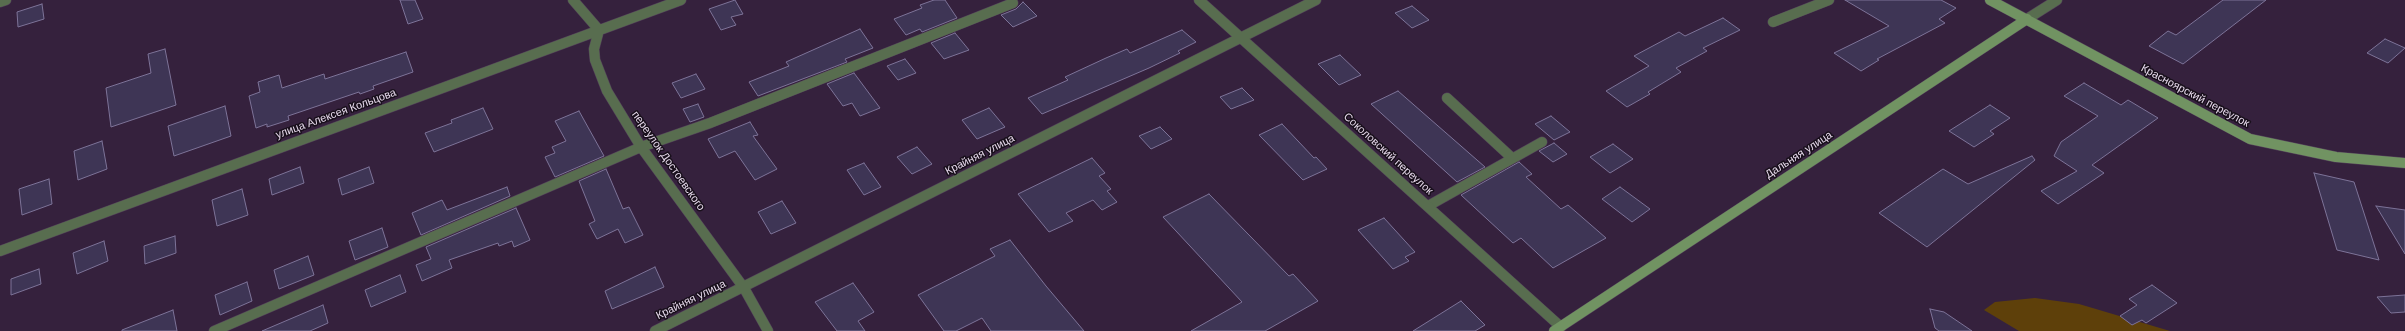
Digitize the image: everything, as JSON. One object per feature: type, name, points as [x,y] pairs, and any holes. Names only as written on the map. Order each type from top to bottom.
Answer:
[{"type":"main road","name":"Красноярский переулок","points":[[1990,0],[2250,138],[2336,156],[2405,162]]},
{"type":"main road","name":"Дальняя улица","points":[[1560,330],[2027,19]]},
{"type":"street","points":[[0,2],[6,0]]},
{"type":"street","points":[[573,0],[599,30]]},
{"type":"street","name":"улица Алексея Кольцова","points":[[0,251],[681,0]]},
{"type":"street","name":"Соколовский переулок","points":[[1199,0],[1428,206],[1560,330]]},
{"type":"street","name":"Крайняя улица","points":[[655,331],[744,288],[1316,0]]},
{"type":"street","points":[[1773,22],[1829,0]]},
{"type":"street","name":"Дальняя улица","points":[[2027,19],[2057,0]]},
{"type":"street","points":[[214,331],[641,147],[710,124],[1014,3]]},
{"type":"street","name":"переулок Достоевского","points":[[599,30],[594,49],[598,71],[607,91],[641,147],[744,288],[768,331]]},
{"type":"street","points":[[1447,98],[1512,158]]},
{"type":"street","points":[[1428,206],[1542,142]]},
{"type":"shaded area","points":[[2035,298],[2079,304],[2170,331],[2019,331],[1984,310],[1995,302]]},
{"type":"building","points":[[400,0],[415,0],[423,19],[408,24]]},
{"type":"building","points":[[735,0],[743,14],[731,17],[736,25],[721,30],[709,9]]},
{"type":"building","points":[[934,0],[945,0],[957,18],[922,32],[920,29],[906,35],[894,19],[922,8],[920,5]]},
{"type":"building","points":[[1845,0],[1941,0],[1956,8],[1939,19],[1945,23],[1877,59],[1879,60],[1861,71],[1834,53],[1889,26]]},
{"type":"building","points":[[2223,0],[2266,0],[2183,64],[2149,46],[2168,31],[2176,35]]},
{"type":"building","points":[[1023,2],[1037,16],[1013,27],[1001,15],[1016,9]]},
{"type":"building","points":[[42,4],[44,19],[18,27],[17,12]]},
{"type":"building","points":[[1412,6],[1429,20],[1412,28],[1395,13]]},
{"type":"building","points":[[1723,18],[1740,30],[1703,48],[1707,51],[1676,68],[1681,72],[1648,92],[1650,94],[1627,107],[1606,91],[1649,66],[1634,56],[1679,32],[1685,36]]},
{"type":"building","points":[[860,29],[873,48],[845,59],[847,62],[758,96],[749,82],[789,66],[786,62]]},
{"type":"building","points":[[1182,30],[1196,42],[1178,51],[1180,53],[1149,68],[1042,114],[1028,98],[1068,80],[1065,77],[1106,58],[1127,49],[1130,53]]},
{"type":"building","points":[[955,33],[969,50],[944,59],[931,43]]},
{"type":"building","points":[[2385,39],[2405,48],[2388,63],[2367,53]]},
{"type":"building","points":[[165,49],[176,105],[111,127],[106,88],[151,73],[148,54]]},
{"type":"building","points":[[406,52],[413,72],[373,86],[374,89],[360,94],[359,92],[288,116],[289,120],[267,127],[267,124],[256,128],[249,96],[260,92],[258,82],[279,75],[282,88],[324,74],[325,79]]},
{"type":"building","points":[[1340,55],[1361,75],[1339,85],[1318,64]]},
{"type":"building","points":[[905,59],[916,73],[898,80],[887,66]]},
{"type":"building","points":[[854,73],[880,108],[860,116],[852,103],[843,106],[827,84]]},
{"type":"building","points":[[696,74],[705,89],[681,98],[672,83]]},
{"type":"building","points":[[2084,83],[2121,105],[2128,100],[2158,118],[2092,165],[2104,173],[2058,204],[2041,191],[2077,171],[2054,156],[2061,142],[2098,116],[2064,96]]},
{"type":"building","points":[[1242,88],[1254,100],[1231,109],[1220,97]]},
{"type":"building","points":[[1398,91],[1485,167],[1457,182],[1371,104]]},
{"type":"building","points":[[698,104],[704,117],[690,122],[683,109]]},
{"type":"building","points":[[1990,105],[2010,118],[1990,131],[1994,134],[1974,147],[1949,131]]},
{"type":"building","points":[[225,106],[231,136],[174,156],[168,126]]},
{"type":"building","points":[[483,108],[493,129],[434,152],[425,133],[452,123],[451,120]]},
{"type":"building","points":[[989,108],[1005,127],[977,139],[962,120]]},
{"type":"building","points":[[579,111],[604,156],[555,177],[545,157],[555,153],[552,147],[566,141],[555,121]]},
{"type":"building","points":[[1551,116],[1570,132],[1554,140],[1535,124]]},
{"type":"building","points":[[750,122],[758,135],[753,136],[777,169],[755,180],[735,151],[719,158],[708,139]]},
{"type":"building","points":[[1282,124],[1314,158],[1316,157],[1327,169],[1303,180],[1259,135]]},
{"type":"building","points":[[1160,127],[1172,139],[1151,149],[1139,136]]},
{"type":"building","points":[[102,141],[107,169],[78,180],[74,151]]},
{"type":"building","points":[[1554,143],[1567,154],[1553,162],[1539,151]]},
{"type":"building","points":[[1613,144],[1633,159],[1610,173],[1590,157]]},
{"type":"building","points":[[917,147],[932,164],[912,174],[897,157]]},
{"type":"building","points":[[2032,156],[2035,160],[1927,247],[1879,213],[1943,169],[1968,184]]},
{"type":"building","points":[[1092,158],[1105,173],[1099,176],[1111,189],[1107,191],[1117,202],[1102,210],[1093,200],[1066,213],[1073,221],[1049,232],[1018,194]]},
{"type":"building","points":[[1519,162],[1532,174],[1526,177],[1561,209],[1568,205],[1606,238],[1553,268],[1521,238],[1513,243],[1461,195]]},
{"type":"building","points":[[864,163],[881,187],[864,195],[847,170]]},
{"type":"building","points":[[300,167],[304,183],[272,195],[269,179]]},
{"type":"building","points":[[369,167],[374,183],[342,195],[338,179]]},
{"type":"building","points":[[606,169],[623,209],[629,207],[643,235],[625,243],[618,229],[597,239],[589,224],[595,221],[579,181]]},
{"type":"building","points":[[2314,173],[2354,182],[2379,260],[2337,250]]},
{"type":"building","points":[[49,179],[52,204],[22,215],[19,189]]},
{"type":"building","points":[[507,187],[510,196],[421,235],[412,213],[442,200],[447,210]]},
{"type":"building","points":[[1620,187],[1650,209],[1632,222],[1602,199]]},
{"type":"building","points":[[242,189],[248,215],[217,226],[212,200]]},
{"type":"building","points":[[1209,194],[1289,276],[1293,274],[1318,301],[1265,331],[1191,331],[1242,302],[1163,217]]},
{"type":"building","points":[[782,201],[796,223],[771,234],[758,212]]},
{"type":"building","points":[[2376,206],[2405,210],[2405,254]]},
{"type":"building","points":[[516,208],[530,240],[514,247],[512,241],[499,246],[498,243],[449,260],[452,268],[422,281],[416,265],[431,259],[426,247]]},
{"type":"building","points":[[1384,218],[1415,252],[1405,257],[1409,261],[1393,269],[1358,230]]},
{"type":"building","points":[[382,228],[388,247],[355,260],[349,241]]},
{"type":"building","points":[[175,236],[176,253],[145,264],[144,246]]},
{"type":"building","points":[[1010,240],[1084,331],[991,331],[982,318],[956,331],[944,331],[918,295],[995,256],[990,249]]},
{"type":"building","points":[[104,241],[108,261],[77,274],[73,253]]},
{"type":"building","points":[[308,256],[314,275],[279,289],[274,270]]},
{"type":"building","points":[[655,267],[664,287],[612,309],[605,291]]},
{"type":"building","points":[[39,269],[41,284],[11,295],[11,279]]},
{"type":"building","points":[[400,275],[406,292],[371,307],[365,290]]},
{"type":"building","points":[[247,282],[252,301],[220,315],[215,295]]},
{"type":"building","points":[[853,283],[874,312],[858,321],[865,331],[837,331],[815,302]]},
{"type":"building","points":[[2152,285],[2177,303],[2146,323],[2142,320],[2132,325],[2120,316],[2137,305],[2129,299]]},
{"type":"building","points":[[2405,295],[2405,312],[2391,313],[2377,297]]},
{"type":"building","points":[[1461,301],[1485,325],[1475,331],[1413,331]]},
{"type":"building","points":[[323,305],[328,323],[310,331],[262,331]]},
{"type":"building","points":[[1930,309],[1944,312],[1972,331],[1939,331],[1935,328]]},
{"type":"building","points":[[173,310],[177,331],[122,331],[122,330]]}]
